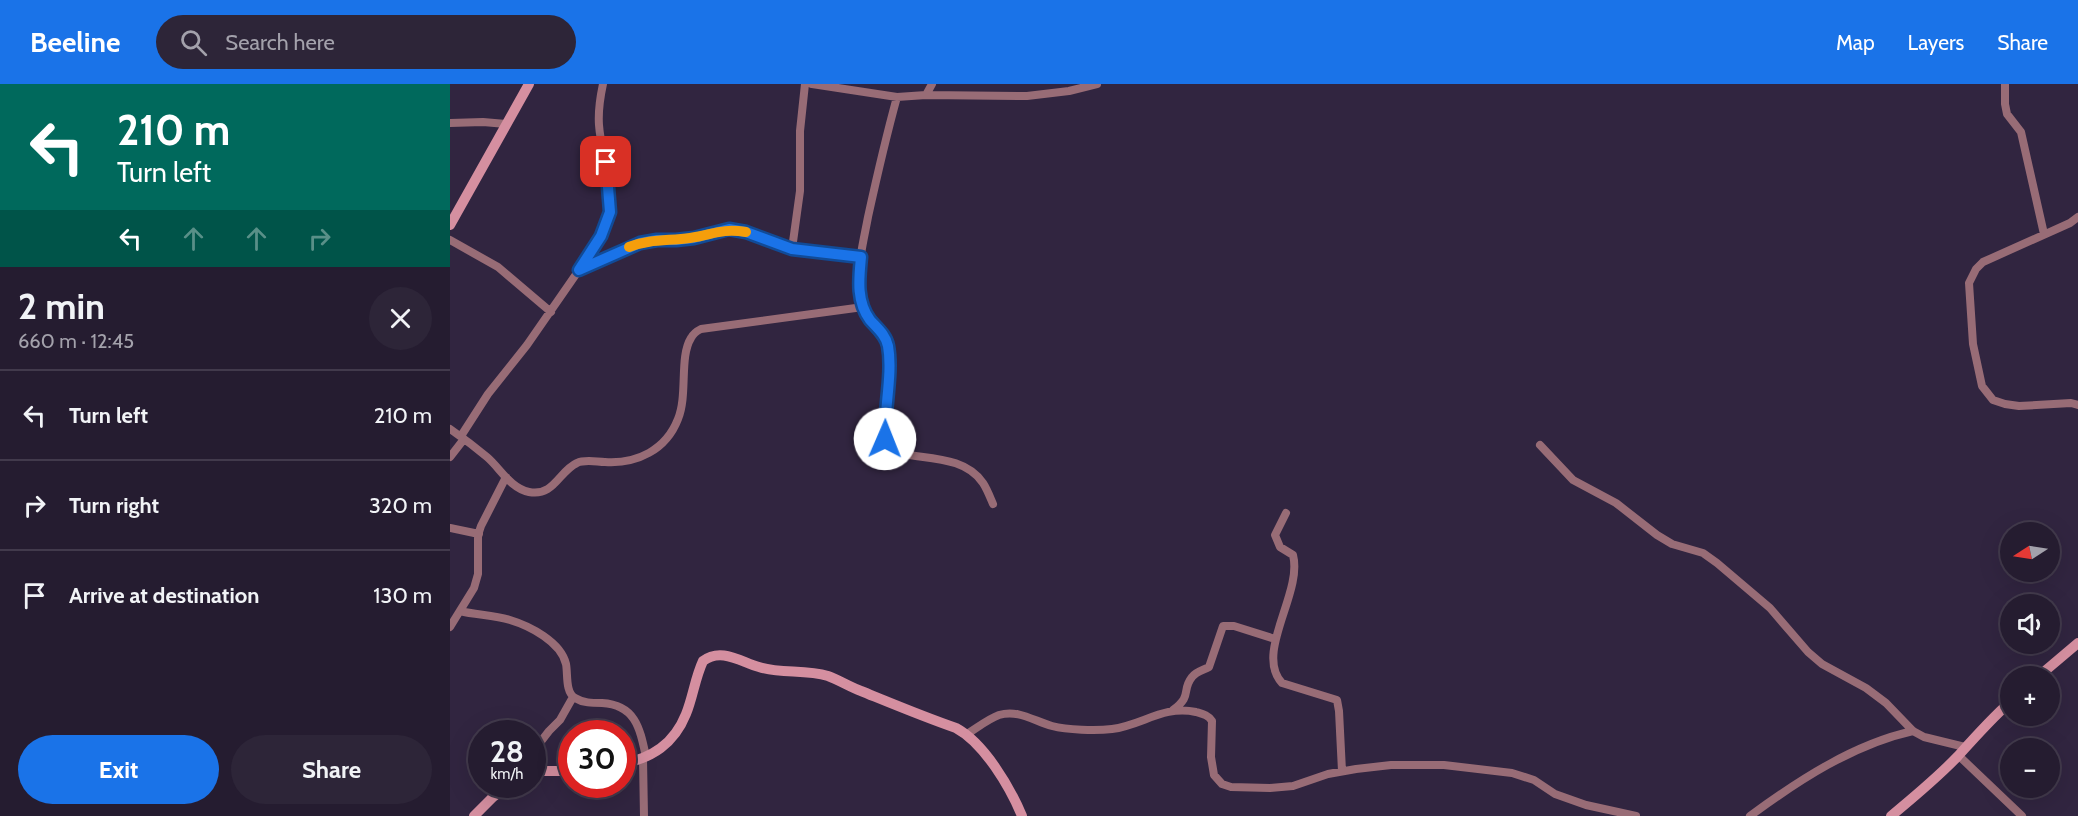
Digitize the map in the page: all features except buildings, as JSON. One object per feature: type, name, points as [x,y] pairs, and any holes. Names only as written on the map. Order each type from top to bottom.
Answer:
[{"type":"street","points":[[450,225],[529,84]]},
{"type":"street","points":[[450,457],[488,394],[551,312],[601,236],[610,212],[606,162],[598,109],[603,84]]},
{"type":"street","points":[[792,249],[800,191],[800,131],[805,84]]},
{"type":"street","points":[[812,84],[897,97],[1027,96],[1069,91],[1096,84]]},
{"type":"street","points":[[926,95],[932,84]]},
{"type":"street","points":[[2005,84],[2007,114],[2020,132],[2044,234]]},
{"type":"street","points":[[897,97],[876,179],[861,257],[859,290],[863,307],[888,344],[890,361],[884,422],[885,439],[889,448],[898,453],[951,462],[970,468],[983,483],[993,504]]},
{"type":"street","points":[[450,123],[506,124]]},
{"type":"street","points":[[2078,217],[2070,223],[1983,262],[1976,269],[1969,283],[1973,344],[1982,387],[1993,400],[2019,406],[2071,403],[2078,405]]},
{"type":"street","points":[[579,270],[640,243],[694,238],[729,229],[746,232],[792,249],[861,257]]},
{"type":"street","points":[[450,240],[498,267],[551,312]]},
{"type":"street","points":[[450,429],[524,490],[541,492],[552,487],[579,462],[626,462],[644,456],[670,436],[679,418],[684,396],[687,348],[691,337],[701,329],[863,307]]},
{"type":"street","points":[[1540,445],[1574,480],[1616,503],[1672,544],[1703,554],[1717,563],[1770,608],[1808,652],[1822,664],[1866,688],[1886,703],[1913,730],[1924,737],[1962,751],[2022,816]]},
{"type":"street","points":[[450,627],[474,588],[478,574],[481,526],[506,477]]},
{"type":"street","points":[[1286,513],[1275,536],[1280,547],[1293,555],[1295,569],[1288,605],[1275,639],[1274,669],[1277,678],[1282,683],[1336,700],[1339,711],[1342,771]]},
{"type":"street","points":[[450,528],[479,534]]},
{"type":"street","points":[[460,611],[508,619],[526,626],[550,641],[565,660],[568,687],[573,697],[582,702],[619,706],[629,712],[638,725],[645,758],[644,816]]},
{"type":"street","points":[[1173,710],[1186,698],[1191,679],[1195,674],[1209,667],[1223,626],[1234,626],[1275,639]]},
{"type":"street","points":[[2052,666],[2078,643]]},
{"type":"street","points":[[636,760],[658,751],[673,735],[685,717],[703,661],[717,655],[728,656],[761,668],[812,672],[829,677],[967,734],[983,751],[1010,792],[1022,816]]},
{"type":"street","points":[[546,735],[560,720],[573,697]]},
{"type":"street","points":[[967,734],[998,716],[1010,714],[1024,715],[1051,726],[1063,728],[1108,729],[1127,726],[1162,712],[1188,710],[1209,717],[1212,725],[1211,757],[1214,775],[1222,784],[1231,787],[1293,786],[1328,774],[1391,765],[1444,765],[1512,773],[1534,780],[1555,794],[1586,805],[1636,816]]},
{"type":"street","points":[[1891,816],[1927,786],[2000,710]]},
{"type":"street","points":[[1750,816],[1797,783],[1833,763],[1891,736],[1913,730]]},
{"type":"street","points":[[474,816],[492,798]]},
{"type":"slow traffic","points":[[629,247],[657,240],[694,238],[729,229],[746,232]]},
{"type":"route","points":[[606,162],[610,195],[607,226],[579,270],[640,243],[694,238],[729,229],[746,232],[792,249],[861,257],[859,290],[863,307],[888,344],[890,361],[884,422],[885,439]]}]
